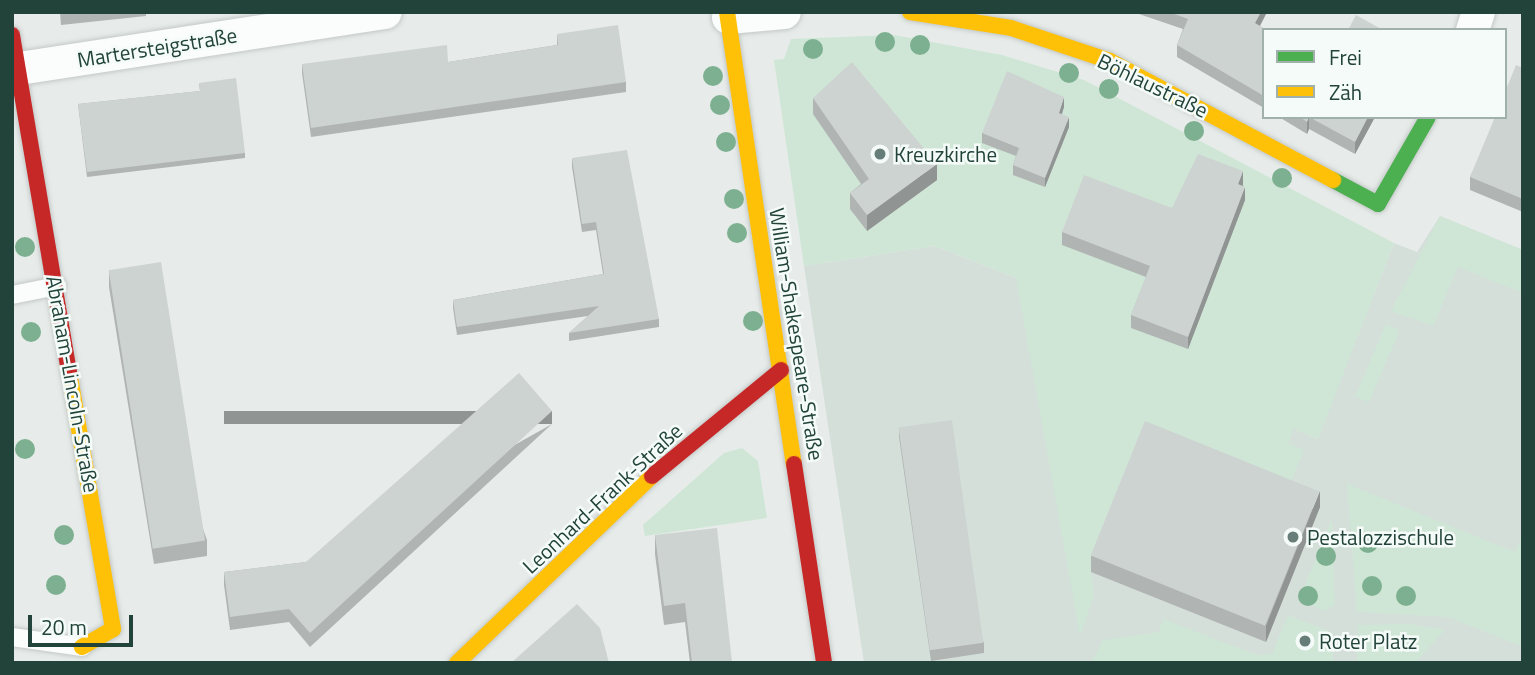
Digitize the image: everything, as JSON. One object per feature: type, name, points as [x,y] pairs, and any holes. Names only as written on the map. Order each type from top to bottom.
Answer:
[{"type":"street","name":"Martersteigstraße","points":[[14,69],[385,12]]},
{"type":"street","points":[[728,15],[784,12]]},
{"type":"street","name":"Böhlaustraße","points":[[910,12],[1011,28],[1110,61],[1378,204],[1426,119]]},
{"type":"street","name":"William-Shakespeare-Straße","points":[[728,15],[824,663]]},
{"type":"street","name":"Abraham-Lincoln-Straße","points":[[12,34],[14,69],[57,286],[113,629],[82,647]]},
{"type":"street","name":"Leonhard-Frank-Straße","points":[[457,663],[655,472],[781,370]]},
{"type":"lane","points":[[12,296],[57,286]]},
{"type":"lane","name":"Abraham-Lincoln-Straße","points":[[12,637],[82,647]]},
{"type":"shaded area","name":"Pestalozzischule","points":[[1440,216],[1523,250],[1523,663],[864,663],[804,266],[935,246],[1016,278],[1317,439],[1394,243],[1417,252]]},
{"type":"green space","points":[[894,35],[1002,55],[1084,80],[1394,243],[1318,439],[1294,429],[1288,443],[1304,450],[1286,493],[1091,572],[1094,595],[1080,636],[1016,278],[935,246],[804,266],[774,60],[784,59],[791,39]]},
{"type":"green space","points":[[1440,216],[1523,250],[1523,293],[1458,267],[1433,326],[1391,311]]},
{"type":"green space","points":[[1386,324],[1400,330],[1369,403],[1355,397]]},
{"type":"green space","points":[[742,448],[758,461],[767,518],[645,536],[643,525],[724,453]]},
{"type":"green space","points":[[1347,484],[1515,552],[1523,533],[1523,647],[1448,617],[1357,612]]},
{"type":"green space","points":[[1332,519],[1335,605],[1325,611],[1299,600]]},
{"type":"green space","name":"Roter Platz","points":[[1288,615],[1333,633],[1333,663],[1091,663],[1103,640],[1159,632],[1163,619],[1257,655],[1272,654]]},
{"type":"green space","points":[[1409,624],[1445,630],[1415,663],[1357,663],[1358,625]]},
{"type":"building","points":[[1169,12],[1261,12],[1255,23],[1264,28],[1262,95],[1177,45],[1188,19]]},
{"type":"building","points":[[1356,15],[1379,28],[1349,28]]},
{"type":"building","points":[[618,25],[626,82],[311,128],[302,64],[447,45],[448,62],[558,45],[557,34]]},
{"type":"building","name":"Kreuzkirche","points":[[852,62],[937,164],[867,215],[850,193],[869,179],[813,98]]},
{"type":"building","points":[[1516,65],[1523,68],[1523,199],[1470,177],[1494,119],[1507,119],[1507,87]]},
{"type":"building","points":[[1007,71],[1064,97],[1059,113],[1069,117],[1045,178],[1013,165],[1019,148],[982,133]]},
{"type":"building","points":[[236,78],[245,153],[87,172],[78,104],[200,91],[199,83]]},
{"type":"building","points":[[1313,119],[1367,119],[1355,142]]},
{"type":"building","points":[[627,150],[659,319],[569,333],[599,306],[457,327],[453,300],[604,274],[596,222],[582,224],[572,158]]},
{"type":"building","points":[[1198,154],[1243,171],[1238,184],[1245,187],[1188,337],[1131,315],[1150,266],[1062,232],[1084,175],[1172,208]]},
{"type":"building","points":[[161,262],[205,541],[153,549],[109,270]]},
{"type":"building","points":[[519,373],[552,411],[310,633],[289,609],[230,617],[224,572],[306,562]]},
{"type":"building","points":[[952,420],[983,643],[930,650],[899,428]]},
{"type":"building","points":[[1145,421],[1319,491],[1265,626],[1091,555]]},
{"type":"building","points":[[717,528],[732,662],[746,663],[692,663],[685,603],[664,606],[655,535]]},
{"type":"building","points":[[577,604],[600,628],[609,663],[511,663]]},
{"type":"traffic: fast","points":[[1333,180],[1378,204],[1427,119]]},
{"type":"traffic: slow","points":[[727,12],[794,464]]},
{"type":"traffic: slow","points":[[910,12],[1011,28],[1110,61],[1333,180]]},
{"type":"traffic: slow","points":[[70,377],[113,629],[82,647]]},
{"type":"traffic: slow","points":[[457,663],[652,476]]},
{"type":"traffic: jam","points":[[12,35],[70,377]]},
{"type":"traffic: jam","points":[[652,476],[781,370]]},
{"type":"traffic: jam","points":[[794,464],[824,663]]},
{"type":"place","name":"Kreuzkirche","points":[[880,154]]},
{"type":"place","name":"Pestalozzischule","points":[[1293,537]]},
{"type":"place","name":"Roter Platz","points":[[1305,641]]}]
